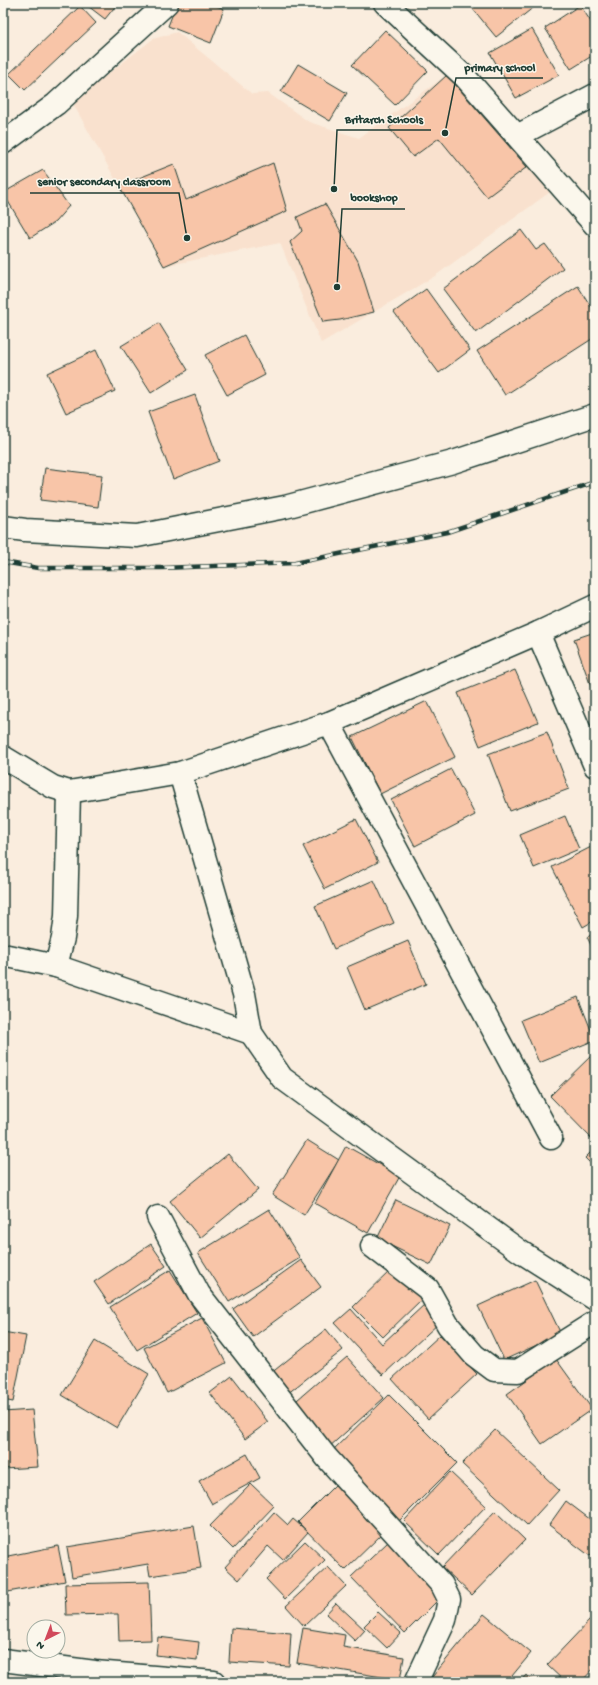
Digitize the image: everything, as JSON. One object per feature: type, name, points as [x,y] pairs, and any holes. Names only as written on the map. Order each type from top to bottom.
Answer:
[{"type":"street","points":[[3,142],[56,104],[167,3]]},
{"type":"street","points":[[385,3],[465,77],[595,225]]},
{"type":"street","points":[[517,136],[595,95]]},
{"type":"street","points":[[3,527],[25,530],[137,536],[300,503],[453,462],[595,415]]},
{"type":"street","points":[[3,757],[53,787],[69,792],[180,773],[329,723],[538,633],[595,606]]},
{"type":"street","points":[[538,633],[595,766]]},
{"type":"street","points":[[329,723],[551,1138]]},
{"type":"street","points":[[180,773],[244,994],[250,1033],[282,1078],[521,1252],[595,1299]]},
{"type":"street","points":[[56,966],[63,938],[66,916],[69,792]]},
{"type":"street","points":[[3,955],[56,966],[250,1033]]},
{"type":"street","points":[[158,1217],[199,1294],[327,1458],[442,1585],[449,1599],[445,1620],[416,1682]]},
{"type":"street","points":[[372,1246],[428,1289],[448,1325],[474,1355],[494,1370],[518,1371],[595,1322]]},
{"type":"street","points":[[3,1660],[95,1672],[214,1682]]},
{"type":"shaded area","points":[[177,32],[252,94],[268,93],[309,122],[359,138],[447,75],[550,192],[435,276],[321,343],[280,243],[164,266],[72,102],[153,39]]},
{"type":"building","points":[[84,3],[118,3],[105,19]]},
{"type":"building","points":[[177,3],[210,3],[224,9],[211,43],[168,26]]},
{"type":"building","points":[[468,3],[539,3],[496,37]]},
{"type":"building","points":[[580,5],[595,28],[595,54],[571,69],[545,28]]},
{"type":"building","points":[[80,6],[96,23],[25,90],[9,74]]},
{"type":"building","points":[[532,29],[559,75],[516,98],[490,53]]},
{"type":"building","points":[[385,30],[428,71],[395,105],[352,65]]},
{"type":"building","points":[[298,64],[347,93],[330,121],[281,92]]},
{"type":"building","points":[[447,75],[527,167],[487,197],[439,138],[413,157],[389,128]]},
{"type":"building","points":[[273,163],[287,211],[164,266],[119,186],[174,164],[186,200]]},
{"type":"building","points":[[43,170],[69,206],[55,222],[30,238],[3,193]]},
{"type":"building","points":[[325,204],[358,261],[374,312],[340,320],[323,322],[290,242],[302,231],[297,217]]},
{"type":"building","points":[[521,230],[536,250],[545,244],[563,268],[476,333],[443,289]]},
{"type":"building","points":[[578,286],[595,313],[595,337],[505,395],[477,351]]},
{"type":"building","points":[[426,289],[470,350],[439,373],[394,312]]},
{"type":"building","points":[[159,323],[188,370],[151,393],[121,346]]},
{"type":"building","points":[[244,335],[265,375],[227,395],[205,355]]},
{"type":"building","points":[[96,350],[115,391],[66,413],[47,373]]},
{"type":"building","points":[[195,395],[219,461],[173,479],[148,412]]},
{"type":"building","points":[[45,468],[102,475],[98,507],[40,500]]},
{"type":"building","points":[[595,632],[595,695],[594,695],[574,639]]},
{"type":"building","points":[[515,670],[538,722],[480,746],[458,693]]},
{"type":"building","points":[[427,701],[455,757],[380,794],[352,737]]},
{"type":"building","points":[[547,732],[569,789],[510,811],[488,754]]},
{"type":"building","points":[[451,769],[475,815],[415,846],[391,800]]},
{"type":"building","points":[[565,816],[579,849],[534,868],[520,835]]},
{"type":"building","points":[[356,819],[378,862],[325,889],[303,846]]},
{"type":"building","points":[[595,845],[595,920],[583,927],[552,867]]},
{"type":"building","points":[[374,880],[394,923],[334,949],[315,906]]},
{"type":"building","points":[[595,933],[595,953],[587,937]]},
{"type":"building","points":[[408,941],[426,984],[365,1010],[347,967]]},
{"type":"building","points":[[578,997],[595,1040],[539,1063],[521,1020]]},
{"type":"building","points":[[595,1052],[595,1140],[594,1141],[550,1096]]},
{"type":"building","points":[[307,1140],[339,1160],[304,1215],[272,1195]]},
{"type":"building","points":[[346,1146],[400,1176],[368,1233],[315,1203]]},
{"type":"building","points":[[595,1148],[595,1168],[585,1158]]},
{"type":"building","points":[[228,1154],[258,1190],[200,1238],[170,1201]]},
{"type":"building","points":[[396,1200],[450,1226],[431,1265],[377,1239]]},
{"type":"building","points":[[269,1209],[300,1258],[229,1302],[198,1253]]},
{"type":"building","points":[[151,1244],[166,1266],[109,1304],[94,1282]]},
{"type":"building","points":[[301,1260],[321,1287],[253,1337],[233,1309]]},
{"type":"building","points":[[395,1266],[425,1296],[383,1337],[353,1307]]},
{"type":"building","points":[[170,1270],[197,1313],[137,1350],[110,1307]]},
{"type":"building","points":[[535,1280],[561,1334],[504,1360],[478,1306]]},
{"type":"building","points":[[425,1304],[440,1322],[383,1375],[335,1323],[351,1309],[382,1344]]},
{"type":"building","points":[[202,1318],[226,1363],[167,1393],[144,1348]]},
{"type":"building","points":[[326,1329],[343,1350],[287,1394],[270,1374]]},
{"type":"building","points":[[3,1332],[26,1336],[13,1402],[3,1400]]},
{"type":"building","points":[[440,1335],[477,1374],[428,1419],[392,1379]]},
{"type":"building","points":[[95,1341],[149,1374],[117,1428],[62,1395]]},
{"type":"building","points":[[347,1357],[384,1398],[328,1448],[290,1406]]},
{"type":"building","points":[[556,1359],[592,1409],[542,1444],[507,1394]]},
{"type":"building","points":[[232,1376],[268,1422],[245,1439],[210,1393]]},
{"type":"building","points":[[389,1395],[457,1463],[399,1521],[330,1453]]},
{"type":"building","points":[[32,1410],[38,1467],[3,1469],[3,1412]]},
{"type":"building","points":[[495,1430],[559,1490],[527,1525],[462,1464]]},
{"type":"building","points":[[247,1454],[260,1478],[212,1504],[199,1481]]},
{"type":"building","points":[[450,1472],[486,1506],[439,1555],[404,1521]]},
{"type":"building","points":[[251,1484],[274,1506],[233,1549],[210,1526]]},
{"type":"building","points":[[335,1485],[382,1534],[345,1570],[298,1522]]},
{"type":"building","points":[[566,1501],[595,1523],[595,1549],[590,1556],[549,1525]]},
{"type":"building","points":[[495,1511],[525,1540],[472,1595],[442,1567]]},
{"type":"building","points":[[274,1512],[288,1525],[293,1519],[308,1532],[283,1560],[268,1546],[239,1580],[225,1567]]},
{"type":"building","points":[[194,1526],[201,1568],[150,1576],[148,1564],[72,1577],[67,1547]]},
{"type":"building","points":[[305,1541],[325,1560],[285,1599],[266,1579]]},
{"type":"building","points":[[388,1542],[441,1597],[405,1633],[351,1577]]},
{"type":"building","points":[[58,1546],[65,1581],[3,1593],[3,1557]]},
{"type":"building","points":[[328,1567],[346,1586],[304,1626],[286,1606]]},
{"type":"building","points":[[149,1582],[151,1640],[119,1641],[118,1614],[66,1615],[65,1584]]},
{"type":"building","points":[[336,1603],[365,1630],[355,1641],[326,1614]]},
{"type":"building","points":[[378,1612],[401,1633],[387,1648],[364,1626]]},
{"type":"building","points":[[484,1614],[531,1653],[507,1682],[428,1682]]},
{"type":"building","points":[[591,1619],[595,1623],[595,1667],[581,1682],[565,1682],[547,1665]]},
{"type":"building","points":[[231,1628],[291,1633],[289,1666],[229,1662]]},
{"type":"building","points":[[303,1628],[345,1635],[343,1647],[404,1657],[400,1680],[297,1663]]},
{"type":"building","points":[[158,1637],[199,1642],[197,1660],[156,1655]]},
{"type":"building","points":[[526,1675],[534,1682],[520,1682]]},
{"type":"railway","points":[[3,562],[38,568],[161,568],[295,563],[447,532],[595,482]]},
{"type":"place","name":"primary school","points":[[445,133]]},
{"type":"place","name":"Britarch Schools","points":[[334,189]]},
{"type":"place","name":"senior secondary classroom","points":[[187,238]]},
{"type":"place","name":"bookshop","points":[[337,287]]}]
